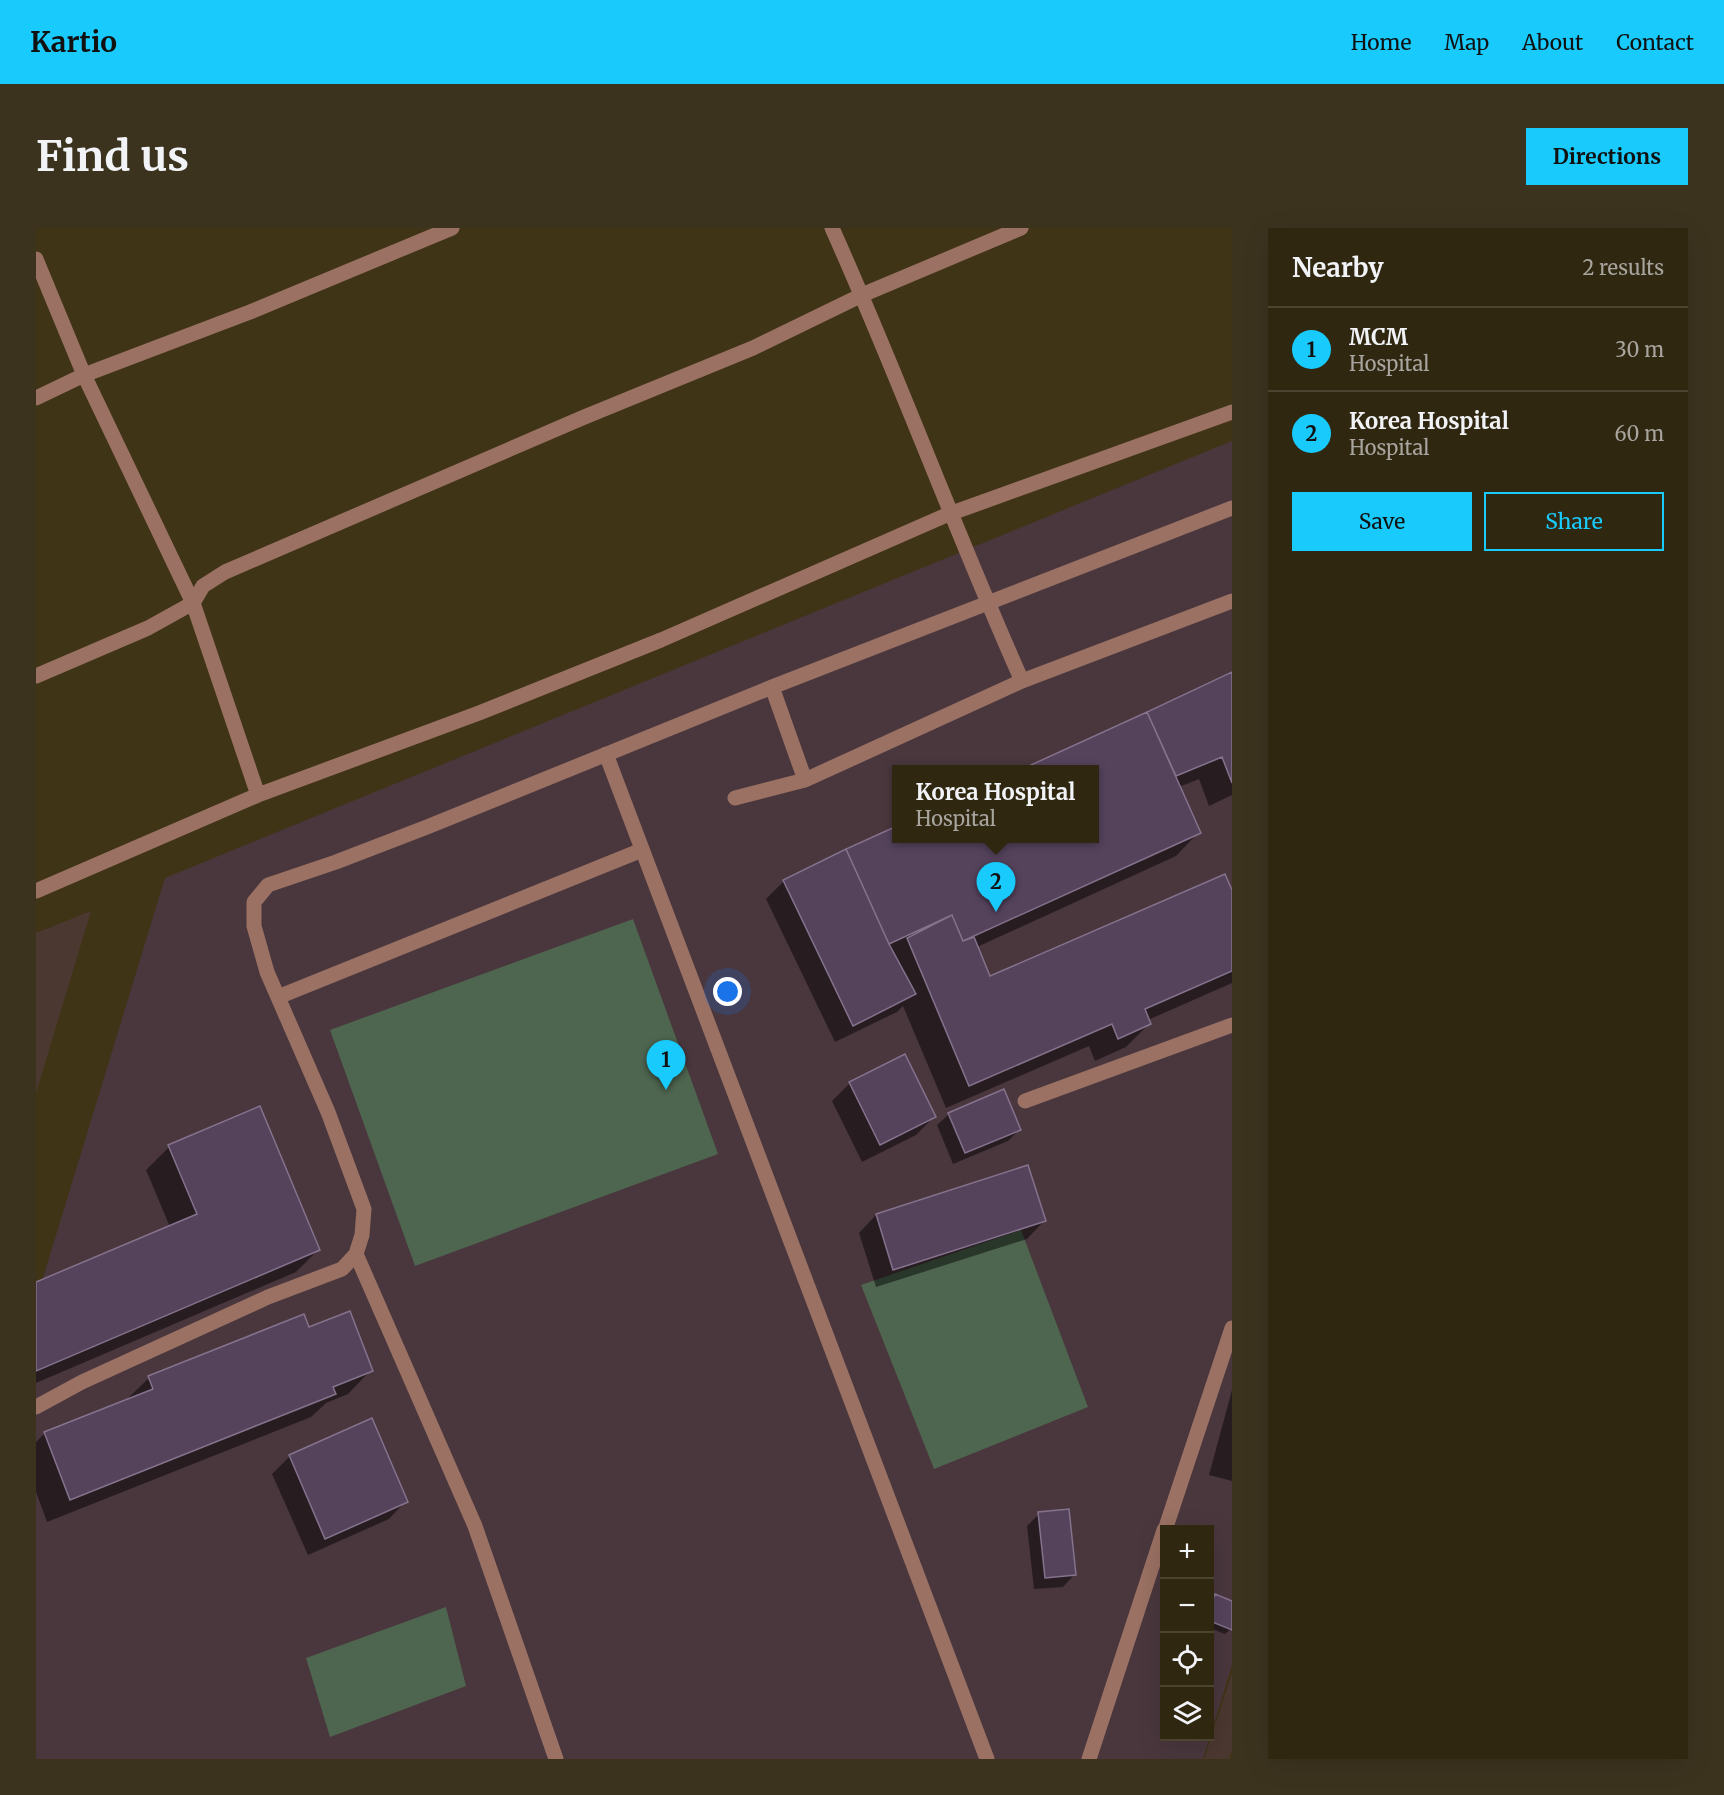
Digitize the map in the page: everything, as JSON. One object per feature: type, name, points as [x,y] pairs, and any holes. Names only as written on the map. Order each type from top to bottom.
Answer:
[{"type":"street","points":[[36,398],[84,375],[250,312],[453,228]]},
{"type":"street","points":[[832,228],[862,295],[949,514],[1022,681]]},
{"type":"street","points":[[36,675],[148,628],[193,603],[203,586],[225,572],[518,445],[753,348],[862,295],[1021,228]]},
{"type":"street","points":[[36,259],[84,375],[193,603],[258,795]]},
{"type":"street","points":[[36,891],[258,795],[479,713],[661,640],[949,514],[1232,412]]},
{"type":"street","points":[[36,1407],[82,1382],[248,1306],[342,1269],[356,1254],[362,1235],[364,1209],[328,1112],[267,972],[254,926],[254,902],[268,885],[336,862],[772,687],[1232,508]]},
{"type":"street","points":[[735,798],[805,780],[1022,681],[1232,601]]},
{"type":"street","points":[[772,687],[805,780]]},
{"type":"street","points":[[606,754],[987,1759]]},
{"type":"street","points":[[278,997],[642,850]]},
{"type":"street","points":[[1025,1101],[1232,1025]]},
{"type":"street","points":[[356,1254],[476,1526],[556,1759]]},
{"type":"street","points":[[1167,1525],[1232,1328]]},
{"type":"street","points":[[1089,1759],[1160,1545]]},
{"type":"shaded area","points":[[1232,441],[1232,1665],[1214,1723],[1214,1525],[1160,1525],[1160,1741],[1209,1741],[1203,1759],[36,1759],[36,1301],[165,878]]},
{"type":"shaded area","points":[[91,911],[36,1093],[36,933]]},
{"type":"shaded area","points":[[1232,1673],[1232,1750],[1229,1759],[1204,1759],[1210,1741],[1214,1741],[1214,1728]]},
{"type":"green space","points":[[633,919],[718,1154],[415,1266],[330,1030]]},
{"type":"green space","points":[[1021,1230],[1088,1407],[934,1469],[861,1285]]},
{"type":"green space","points":[[446,1607],[466,1686],[330,1737],[306,1658]]},
{"type":"building","points":[[1232,672],[1232,783],[1222,757],[1176,776],[1147,712]]},
{"type":"building","points":[[1147,712],[1201,833],[963,941],[952,915],[889,944],[846,849],[892,828],[892,843],[1099,843],[1099,765],[1031,765]]},
{"type":"building","points":[[846,849],[889,944],[916,994],[853,1026],[783,880]]},
{"type":"building","points":[[1225,874],[1232,890],[1232,971],[1145,1009],[1151,1024],[1118,1039],[1112,1024],[969,1086],[907,938],[952,915],[963,941],[974,937],[990,976]]},
{"type":"building","points":[[905,1054],[936,1117],[880,1145],[849,1082]]},
{"type":"building","points":[[1004,1089],[1021,1130],[965,1153],[948,1113]]},
{"type":"building","points":[[260,1106],[320,1250],[36,1371],[36,1282],[197,1214],[168,1145]]},
{"type":"building","points":[[1028,1165],[1046,1221],[893,1270],[876,1214]]},
{"type":"building","points":[[350,1311],[373,1371],[333,1387],[336,1394],[70,1500],[44,1432],[153,1389],[148,1376],[304,1314],[309,1327]]},
{"type":"building","points":[[372,1418],[408,1502],[325,1539],[289,1455]]},
{"type":"building","points":[[1069,1509],[1076,1575],[1045,1578],[1038,1512]]},
{"type":"building","points":[[1215,1594],[1232,1601],[1232,1630],[1214,1623]]},
{"type":"place","name":"Korea Hospital","points":[[996,912]]},
{"type":"place","name":"MCM","points":[[666,1090]]}]
